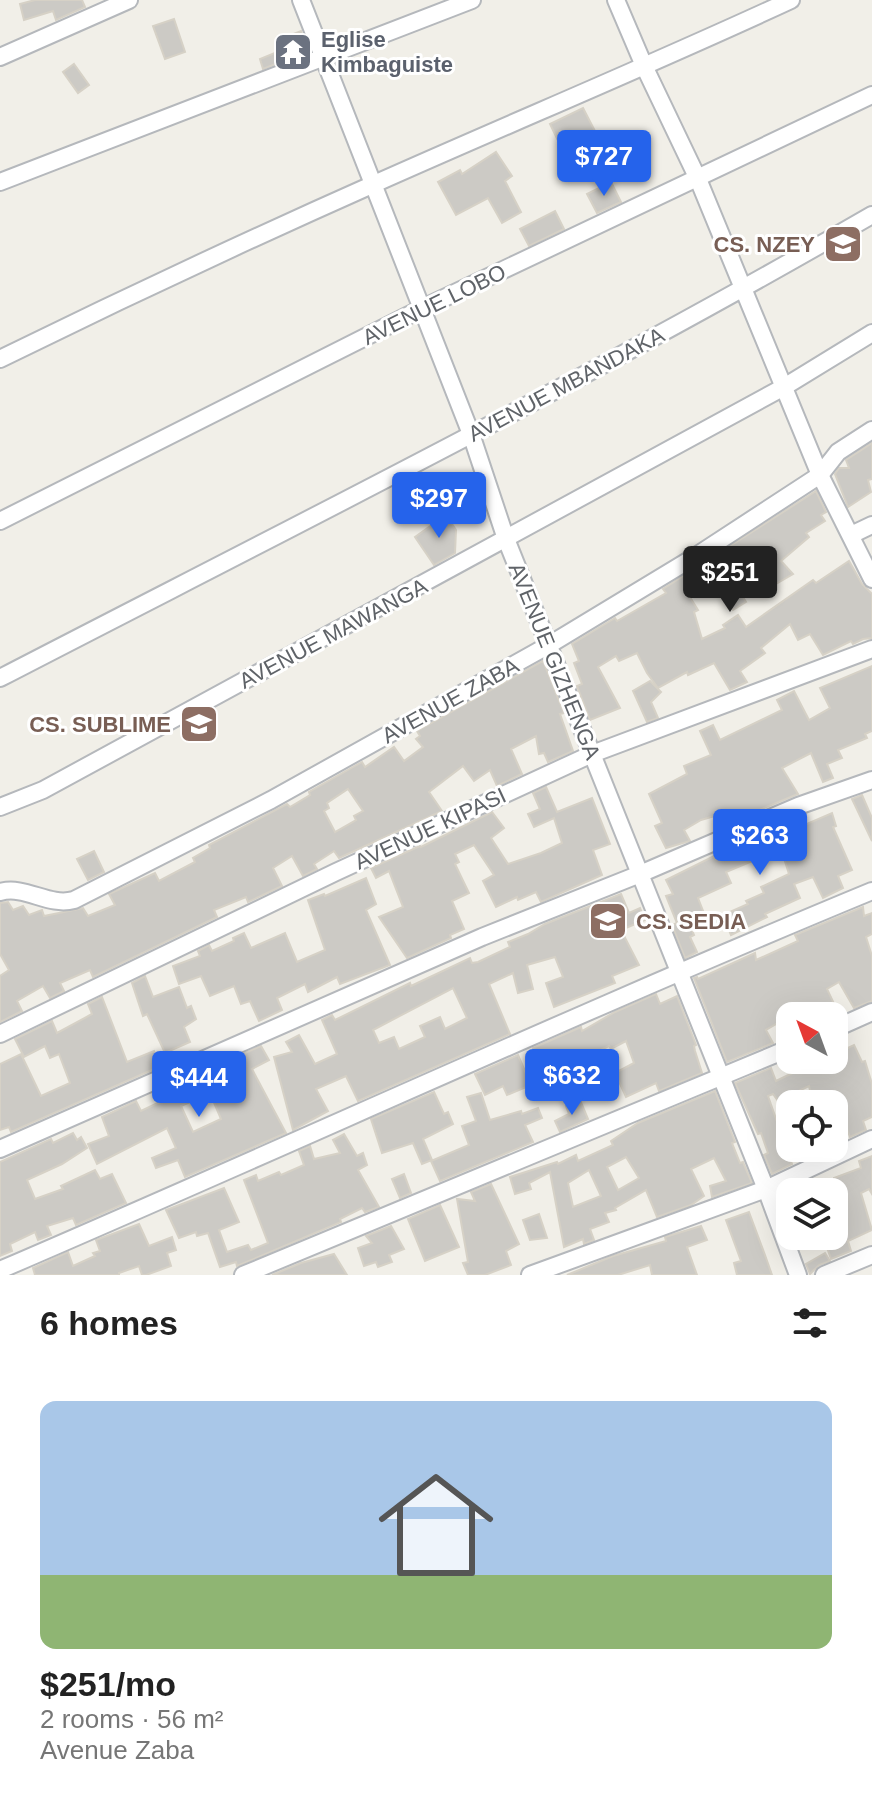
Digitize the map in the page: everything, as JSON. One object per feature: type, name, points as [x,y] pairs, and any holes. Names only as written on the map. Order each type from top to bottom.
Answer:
[{"type":"street","points":[[0,57],[129,0]]},
{"type":"street","name":"AVENUE GIZHENGA","points":[[301,0],[471,434],[506,539],[798,1275]]},
{"type":"street","points":[[0,182],[472,0]]},
{"type":"street","points":[[616,0],[698,179],[820,475],[872,579]]},
{"type":"street","points":[[0,359],[113,303],[374,184],[645,68],[791,0]]},
{"type":"street","name":"AVENUE LOBO","points":[[0,521],[423,308],[872,95]]},
{"type":"street","name":"AVENUE MBANDAKA","points":[[0,678],[471,434],[744,289],[872,215]]},
{"type":"street","name":"AVENUE MAWANGA","points":[[0,807],[43,790],[506,539],[784,387],[872,333]]},
{"type":"street","name":"AVENUE ZABA","points":[[0,892],[18,890],[58,902],[74,900],[271,800],[549,645],[696,556],[820,475],[838,452],[872,430]]},
{"type":"street","points":[[851,535],[872,525]]},
{"type":"street","name":"AVENUE KIPASI","points":[[0,1034],[322,878],[592,754],[872,649]]},
{"type":"street","points":[[0,1149],[482,937],[798,806],[872,780]]},
{"type":"street","points":[[0,1270],[261,1158],[678,971],[872,891]]},
{"type":"street","points":[[848,1023],[872,1012]]},
{"type":"street","points":[[243,1275],[776,1054]]},
{"type":"street","points":[[530,1275],[766,1189],[872,1139]]},
{"type":"street","points":[[824,1275],[872,1255]]},
{"type":"building","points":[[35,0],[82,0],[85,7],[56,20],[53,11],[24,20],[20,4]]},
{"type":"building","points":[[174,19],[185,52],[165,59],[153,26]]},
{"type":"building","name":"Eglise Kimbaguiste","points":[[301,31],[308,51],[263,69],[260,59],[287,48],[283,38]]},
{"type":"building","points":[[74,64],[89,85],[78,93],[63,72]]},
{"type":"building","points":[[583,108],[596,133],[562,149],[550,124]]},
{"type":"building","points":[[496,152],[512,176],[505,181],[521,212],[502,223],[488,198],[456,215],[438,182],[460,170],[462,174]]},
{"type":"building","points":[[611,182],[621,202],[597,213],[587,194]]},
{"type":"building","points":[[555,211],[564,229],[529,246],[520,229]]},
{"type":"building","points":[[872,443],[872,479],[868,480],[871,492],[848,507],[835,474],[839,468],[849,468],[846,460]]},
{"type":"building","points":[[816,491],[826,512],[821,515],[825,521],[806,533],[809,537],[781,561],[793,574],[769,588],[761,578],[741,594],[746,602],[733,610],[708,576],[685,589],[698,610],[694,612],[702,639],[725,628],[723,625],[738,615],[746,627],[813,580],[816,583],[849,561],[862,584],[872,594],[872,638],[853,644],[851,641],[823,655],[810,634],[798,640],[790,624],[761,648],[765,653],[740,671],[747,682],[730,690],[714,663],[688,675],[687,672],[658,688],[637,653],[619,661],[616,656],[598,667],[620,708],[590,720],[577,686],[582,684],[574,663],[579,661],[572,644],[666,593],[663,589]]},
{"type":"building","points":[[446,515],[456,530],[455,553],[434,565],[415,537]]},
{"type":"building","points":[[543,661],[564,713],[560,714],[573,751],[548,762],[544,753],[539,754],[536,736],[511,749],[522,774],[497,786],[490,770],[474,781],[463,766],[429,792],[442,811],[339,858],[334,851],[314,864],[317,869],[303,876],[292,856],[273,868],[282,886],[248,902],[246,897],[214,910],[217,917],[93,977],[90,970],[60,983],[64,991],[50,998],[43,986],[17,1001],[22,1011],[0,1022],[0,976],[9,970],[0,954],[0,903],[8,902],[13,910],[23,906],[29,915],[42,910],[44,916],[83,908],[88,916],[115,905],[109,894],[155,873],[159,881],[195,862],[193,858],[210,848],[209,845],[287,804],[290,807],[310,795],[309,792],[362,762],[365,767],[394,747],[404,761],[423,747],[416,739],[420,736],[417,731]],"holes":[[[348,789],[363,811],[354,816],[356,820],[335,832],[324,811],[329,808],[327,803]]]},
{"type":"building","points":[[872,666],[872,731],[865,734],[867,738],[838,750],[842,758],[827,764],[833,778],[823,782],[811,753],[782,768],[798,794],[723,825],[718,815],[701,820],[684,830],[690,841],[666,848],[655,826],[662,823],[649,794],[687,774],[684,766],[711,755],[700,731],[713,725],[720,740],[782,710],[777,700],[794,691],[809,720],[830,708],[820,688]]},
{"type":"building","points":[[650,681],[661,692],[651,702],[658,718],[647,722],[633,691]]},
{"type":"building","points":[[546,787],[557,812],[592,798],[610,844],[593,850],[602,875],[541,902],[536,892],[496,907],[483,881],[494,875],[474,845],[455,854],[459,862],[455,864],[469,893],[452,901],[464,929],[407,958],[379,917],[403,907],[389,871],[376,878],[371,868],[492,812],[504,828],[491,838],[508,864],[541,853],[562,843],[554,818],[534,827],[528,814],[540,809],[533,793]]},
{"type":"building","points":[[862,795],[872,818],[872,841],[852,799]]},
{"type":"building","points":[[832,813],[836,826],[833,827],[852,870],[838,876],[843,888],[823,898],[813,877],[794,884],[800,898],[765,914],[767,917],[731,935],[723,915],[748,904],[746,901],[764,893],[761,887],[789,874],[781,849],[726,872],[731,883],[698,898],[707,921],[691,928],[694,935],[690,937],[697,952],[685,958],[672,925],[677,923],[666,896],[673,894],[666,880],[718,854],[720,858],[763,839],[761,834],[783,824],[786,833]]},
{"type":"building","points":[[94,851],[104,872],[88,880],[77,859]]},
{"type":"building","points":[[366,878],[376,904],[366,910],[390,965],[340,984],[337,977],[308,992],[305,984],[277,998],[282,1010],[259,1021],[250,1001],[241,1004],[234,986],[210,996],[201,976],[179,984],[173,966],[200,956],[198,951],[209,945],[212,951],[244,933],[251,948],[285,933],[297,962],[325,950],[308,900]]},
{"type":"building","points":[[621,894],[629,913],[640,908],[645,920],[621,930],[639,965],[612,976],[615,983],[554,1007],[546,983],[563,977],[555,957],[527,965],[533,989],[518,993],[513,973],[489,984],[510,1034],[358,1101],[346,1076],[316,1089],[328,1111],[293,1130],[274,1057],[292,1052],[286,1042],[299,1035],[315,1064],[337,1054],[322,1020],[332,1015],[335,1020],[470,958],[472,963],[478,962],[510,947],[508,942]],"holes":[[[453,988],[467,1018],[445,1029],[440,1017],[420,1026],[425,1037],[399,1049],[394,1037],[379,1043],[373,1030]]]},
{"type":"building","points":[[863,907],[864,916],[872,913],[872,934],[866,937],[872,956],[872,1001],[854,1008],[839,982],[827,989],[833,1002],[776,1002],[776,1024],[766,1030],[773,1043],[727,1062],[694,978],[698,979],[755,953],[756,960],[798,941],[795,935]]},
{"type":"building","points":[[145,976],[153,997],[179,987],[187,1008],[191,1006],[196,1019],[184,1027],[190,1042],[165,1053],[147,1014],[143,1016],[132,983]]},
{"type":"building","points":[[656,994],[660,1004],[677,996],[696,1045],[702,1073],[659,1091],[656,1083],[626,1097],[615,1073],[634,1063],[626,1041],[590,1055],[593,1065],[577,1071],[583,1088],[567,1095],[562,1083],[543,1091],[533,1048],[581,1027],[582,1031]]},
{"type":"building","points":[[102,997],[127,1062],[154,1051],[161,1066],[11,1132],[9,1127],[0,1130],[0,1064],[21,1054],[41,1096],[70,1083],[59,1054],[50,1058],[45,1046],[24,1057],[15,1039],[52,1021],[57,1033],[92,1014],[88,1004]]},
{"type":"building","points":[[854,1045],[862,1062],[865,1061],[872,1084],[872,1117],[863,1121],[866,1130],[850,1137],[848,1090],[810,1090],[809,1086],[801,1090],[776,1090],[776,1098],[773,1094],[768,1096],[776,1119],[776,1162],[792,1164],[772,1174],[764,1155],[768,1153],[761,1133],[758,1134],[735,1083],[771,1068],[776,1081],[790,1074],[848,1074],[848,1048]]},
{"type":"building","points":[[261,1046],[269,1060],[252,1069],[286,1133],[185,1177],[178,1160],[156,1168],[152,1158],[176,1148],[167,1128],[97,1164],[88,1144],[109,1136],[102,1117],[136,1101],[141,1111],[164,1100],[160,1091],[217,1067],[221,1078],[242,1069],[236,1057]],"holes":[[[210,1093],[221,1119],[193,1132],[181,1106]]]},
{"type":"building","points":[[518,1055],[531,1085],[507,1095],[503,1086],[485,1095],[475,1074]]},
{"type":"building","points":[[715,1091],[740,1163],[743,1162],[752,1183],[712,1197],[710,1186],[726,1181],[714,1158],[691,1169],[704,1196],[691,1205],[657,1217],[646,1190],[616,1210],[605,1213],[609,1222],[590,1229],[594,1240],[584,1244],[583,1239],[564,1247],[550,1172],[529,1183],[531,1189],[515,1194],[510,1177],[558,1164],[576,1155],[578,1161],[613,1145],[611,1141],[638,1123]],"holes":[[[626,1157],[639,1178],[618,1190],[607,1167]],[[589,1170],[601,1196],[573,1207],[568,1183]]]},
{"type":"building","points":[[434,1092],[444,1114],[448,1112],[453,1124],[423,1139],[432,1160],[422,1164],[413,1143],[382,1153],[371,1119]]},
{"type":"building","points":[[481,1093],[490,1120],[538,1108],[542,1118],[525,1125],[533,1142],[440,1181],[431,1161],[469,1145],[462,1126],[476,1121],[467,1097]]},
{"type":"building","points":[[580,1100],[588,1119],[560,1132],[555,1121],[569,1114],[566,1106]]},
{"type":"building","points":[[73,1133],[77,1140],[81,1137],[87,1148],[27,1180],[35,1199],[63,1189],[61,1186],[95,1170],[100,1179],[112,1174],[126,1203],[76,1225],[73,1218],[47,1226],[51,1235],[38,1240],[35,1232],[10,1244],[12,1251],[0,1256],[0,1162],[51,1139],[53,1143]]},
{"type":"building","points":[[344,1134],[357,1156],[363,1153],[367,1165],[358,1170],[379,1207],[365,1212],[362,1208],[340,1219],[341,1222],[237,1266],[236,1262],[220,1267],[208,1233],[197,1236],[196,1232],[179,1238],[166,1210],[224,1188],[239,1222],[219,1230],[227,1252],[248,1245],[251,1250],[268,1243],[244,1180],[256,1175],[258,1181],[304,1165],[299,1151],[310,1146],[314,1159],[340,1153],[333,1140]]},
{"type":"building","points":[[872,1156],[872,1194],[869,1189],[861,1193],[872,1230],[848,1241],[848,1178],[834,1178],[861,1168],[859,1161]]},
{"type":"building","points":[[404,1174],[411,1193],[400,1198],[392,1179]]},
{"type":"building","points":[[491,1184],[519,1244],[506,1251],[511,1265],[485,1275],[468,1275],[463,1263],[468,1262],[457,1199],[475,1201],[471,1192]]},
{"type":"building","points":[[440,1205],[459,1247],[425,1261],[408,1219]]},
{"type":"building","points":[[749,1212],[772,1275],[737,1275],[734,1263],[741,1261],[726,1220]]},
{"type":"building","points":[[539,1214],[547,1238],[530,1240],[523,1220]]},
{"type":"building","points":[[139,1224],[149,1246],[172,1237],[176,1250],[167,1253],[171,1266],[146,1275],[142,1275],[139,1266],[119,1275],[35,1275],[33,1268],[68,1252],[73,1266],[95,1256],[93,1253],[100,1251],[96,1240]]},
{"type":"building","points":[[391,1226],[404,1249],[389,1255],[392,1262],[378,1267],[376,1262],[364,1266],[358,1248],[372,1243],[366,1236]]},
{"type":"building","points":[[701,1226],[707,1240],[687,1247],[697,1275],[652,1275],[650,1265],[618,1275],[567,1275],[613,1256],[666,1241],[665,1237]]},
{"type":"building","points":[[848,1241],[851,1251],[831,1259],[828,1250],[848,1250]]},
{"type":"building","points":[[825,1253],[830,1261],[819,1265],[810,1274],[806,1264]]},
{"type":"building","points":[[334,1254],[347,1275],[272,1275],[301,1263]]},
{"type":"place","name":"Eglise Kimbaguiste","points":[[293,52]]},
{"type":"place","name":"CS. NZEY","points":[[843,244]]},
{"type":"place","name":"CS. SUBLIME","points":[[199,724]]},
{"type":"place","name":"CS. SEDIA","points":[[608,921]]}]
